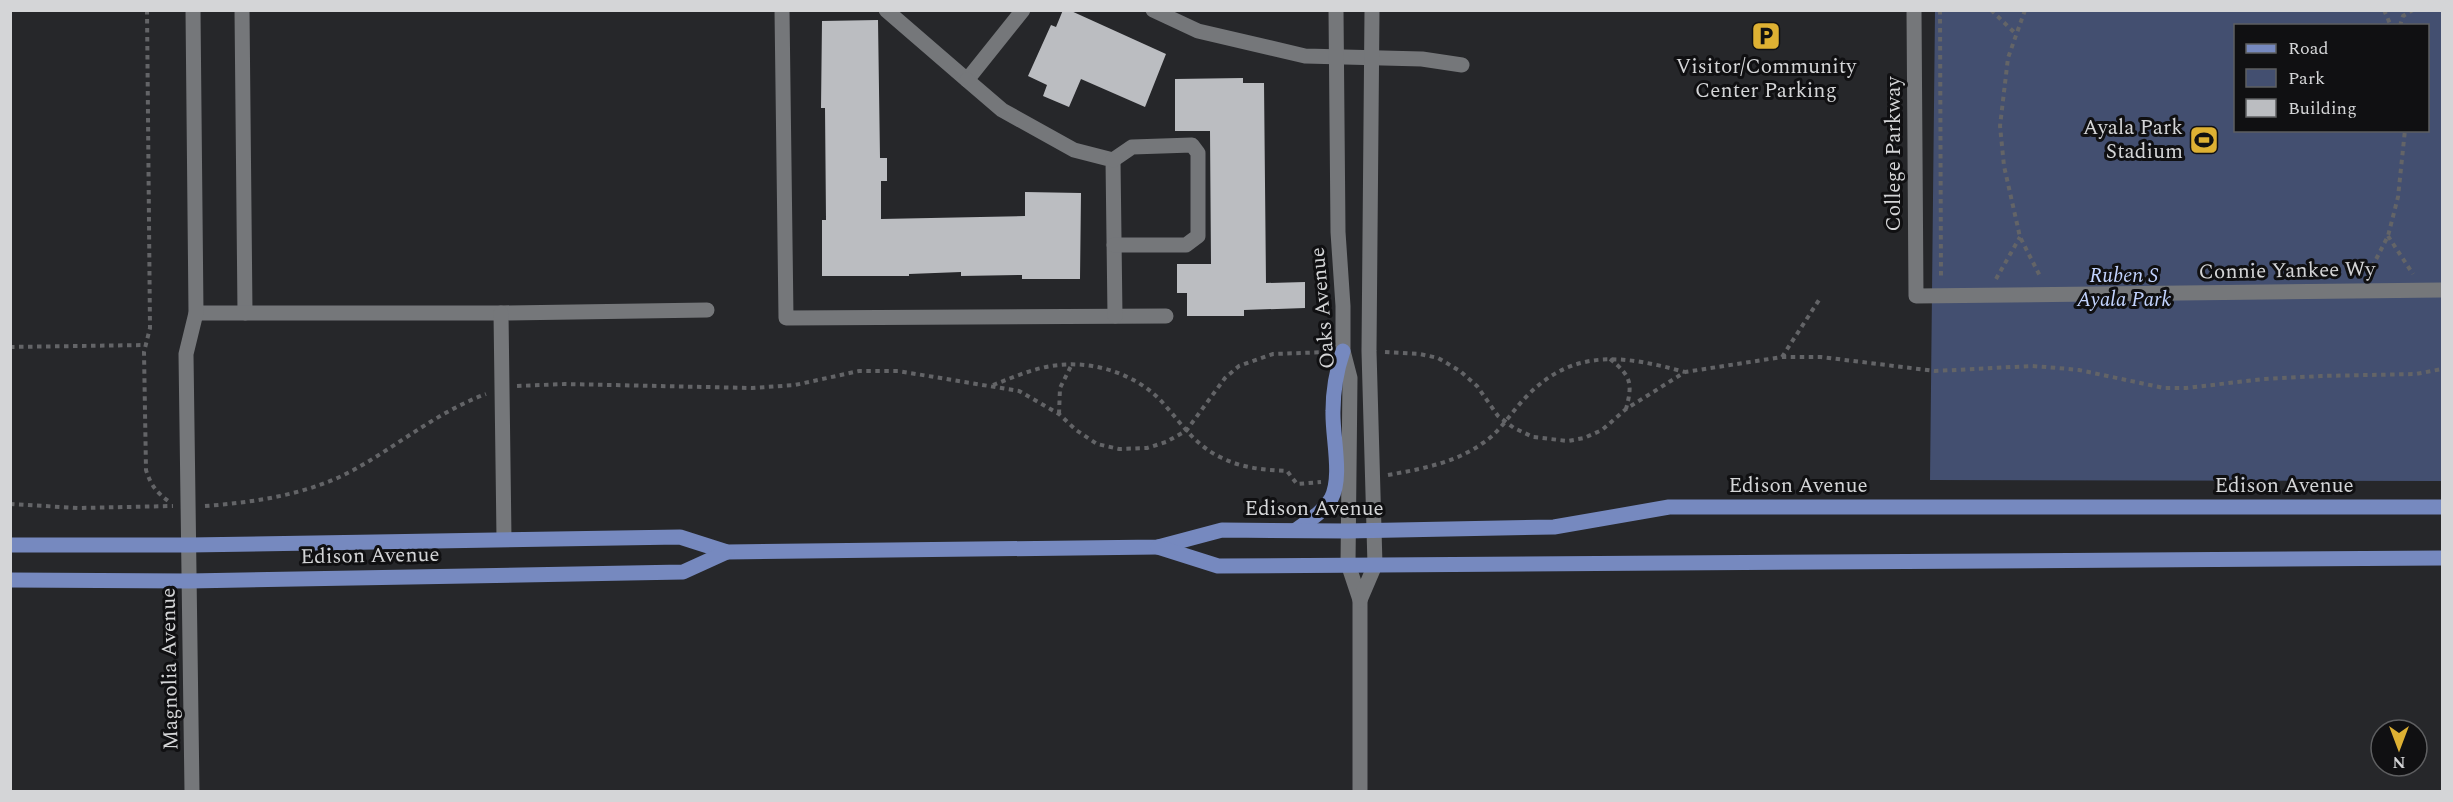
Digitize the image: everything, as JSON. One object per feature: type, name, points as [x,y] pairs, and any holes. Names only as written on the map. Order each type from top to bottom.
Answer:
[{"type":"main road","points":[[1296,530],[1323,509],[1331,498],[1336,481],[1334,379],[1343,351]]},
{"type":"main road","name":"Edison Avenue","points":[[10,545],[189,545],[504,538],[680,537],[727,552],[1158,547],[1222,530],[1347,531],[1554,527],[1669,507],[2442,507]]},
{"type":"main road","name":"Edison Avenue","points":[[1158,547],[1218,566],[2442,558]]},
{"type":"main road","name":"Edison Avenue","points":[[10,580],[189,581],[683,572],[727,552]]},
{"type":"street","name":"Magnolia Avenue","points":[[192,792],[189,545],[182,506],[186,354],[196,313],[193,10]]},
{"type":"street","points":[[242,10],[245,313]]},
{"type":"street","points":[[782,10],[786,318],[1166,316]]},
{"type":"street","points":[[886,10],[1002,110],[1074,150],[1113,160],[1132,147],[1192,145],[1198,153],[1198,236],[1186,245],[1114,245]]},
{"type":"street","points":[[967,80],[1023,10]]},
{"type":"street","points":[[1153,10],[1209,34],[1305,56],[1422,59],[1462,65]]},
{"type":"street","name":"Oaks Avenue","points":[[1336,10],[1338,232],[1343,306],[1343,351],[1350,378],[1348,564],[1360,600],[1360,792]]},
{"type":"street","name":"Oaks Avenue","points":[[1360,600],[1375,564],[1370,351],[1372,10]]},
{"type":"street","name":"College Parkway","points":[[1914,10],[1916,296]]},
{"type":"street","points":[[1113,160],[1115,316]]},
{"type":"street","name":"Connie Yankee Wy","points":[[1916,296],[2442,290]]},
{"type":"street","points":[[196,313],[707,310]]},
{"type":"street","points":[[501,313],[504,538]]},
{"type":"path","points":[[147,10],[150,328],[144,352],[146,470],[150,483],[157,493],[182,506]]},
{"type":"path","points":[[1940,10],[1940,285]]},
{"type":"path","points":[[1991,10],[2016,34]]},
{"type":"path","points":[[2025,10],[2008,58],[2000,126],[2004,166],[2020,237],[2046,287]]},
{"type":"path","points":[[2384,10],[2390,24]]},
{"type":"path","points":[[2401,24],[2403,16],[2413,10]]},
{"type":"path","points":[[2364,284],[2388,236],[2398,197],[2405,132]]},
{"type":"path","points":[[2388,236],[2418,282]]},
{"type":"path","points":[[1991,287],[2020,237]]},
{"type":"path","points":[[1782,357],[1819,300]]},
{"type":"path","points":[[10,347],[146,345]]},
{"type":"path","points":[[10,504],[78,508],[182,506],[239,503],[288,495],[336,478],[358,467],[445,412],[501,389],[528,384],[772,387],[859,371],[917,373],[967,384],[1019,391],[1059,414],[1076,430],[1097,444],[1119,449],[1147,448],[1166,442],[1186,430],[1225,378],[1239,366],[1273,354],[1343,351]]},
{"type":"path","points":[[1370,351],[1420,354],[1438,358],[1460,371],[1477,386],[1498,416],[1514,428],[1533,437],[1568,441],[1584,438],[1602,430],[1626,409],[1685,372],[1782,357],[1835,358],[1935,371],[2032,366],[2058,368],[2079,370],[2164,388],[2186,388],[2321,375],[2416,374],[2442,369]]},
{"type":"path","points":[[1626,409],[1630,395],[1629,380],[1622,368],[1609,359],[1647,362],[1685,372]]},
{"type":"path","points":[[1059,414],[1060,388],[1072,364]]},
{"type":"path","points":[[989,386],[1042,368],[1072,364],[1089,366]]},
{"type":"green space","name":"Ruben S Ayala Park","points":[[1935,11],[2442,11],[2442,481],[1930,480]]},
{"type":"building","points":[[1063,10],[1069,10],[1166,54],[1145,107],[1081,79],[1069,107],[1043,96],[1047,85],[1028,76],[1051,25],[1056,27]]},
{"type":"building","points":[[878,20],[880,158],[887,158],[887,181],[881,181],[881,219],[1025,216],[1025,192],[1081,193],[1080,279],[1022,279],[1022,275],[961,276],[961,272],[909,274],[909,276],[822,276],[822,220],[826,220],[825,108],[821,108],[822,21]]},
{"type":"building","points":[[1243,78],[1243,83],[1264,83],[1266,283],[1305,282],[1305,308],[1244,310],[1244,316],[1187,316],[1187,293],[1177,293],[1177,264],[1211,264],[1210,131],[1175,131],[1175,79]]},
{"type":"place","name":"Visitor/Community Center Parking","points":[[1766,36]]},
{"type":"place","name":"Ayala Park Stadium","points":[[2204,140]]}]
